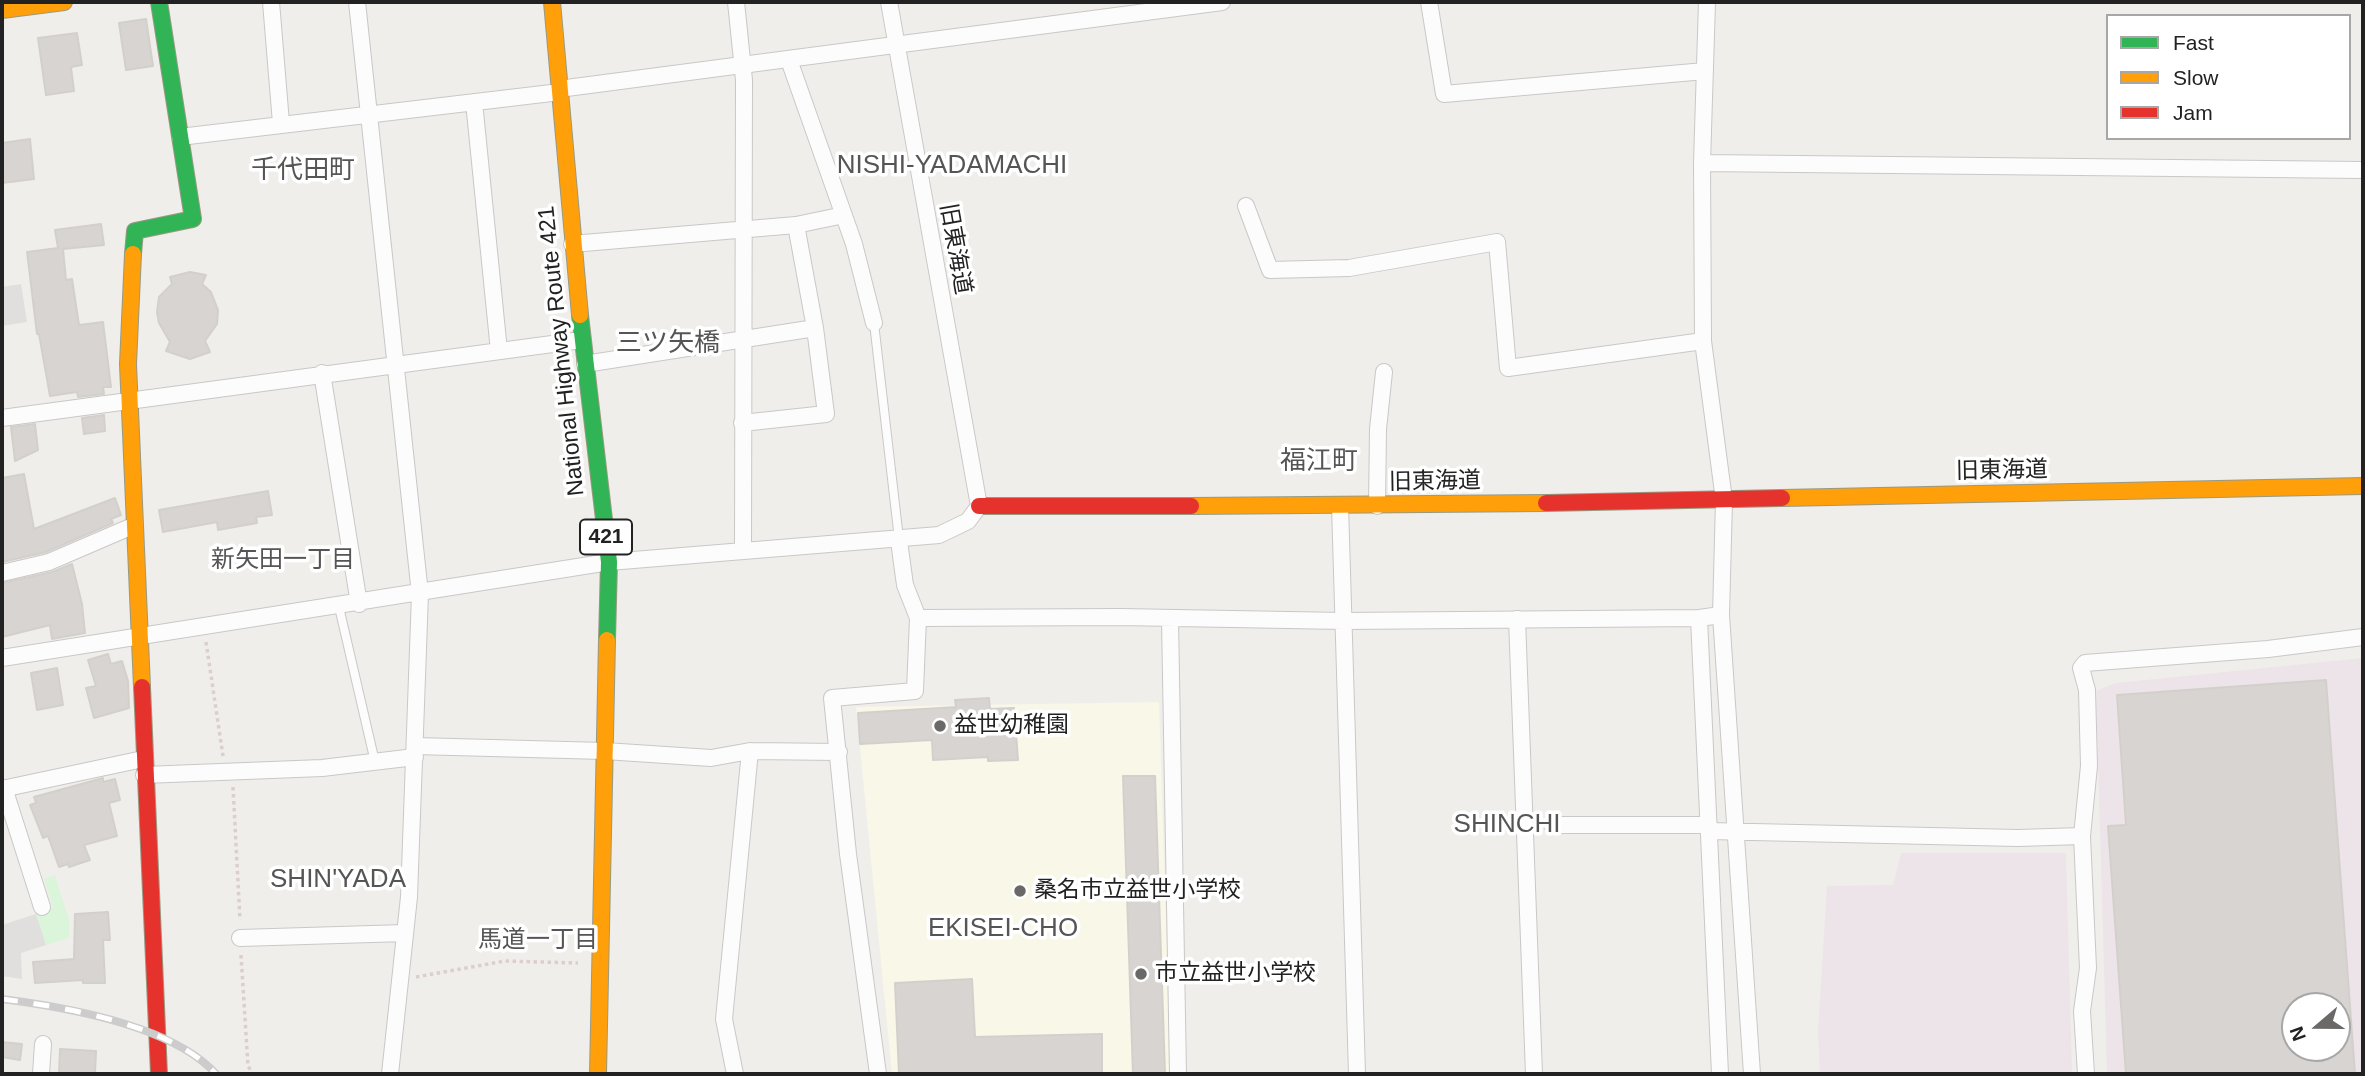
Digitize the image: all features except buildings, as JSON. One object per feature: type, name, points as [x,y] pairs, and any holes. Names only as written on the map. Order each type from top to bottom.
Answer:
[{"type":"main road","points":[[2,10],[64,2]]},
{"type":"main road","points":[[159,2],[193,219],[135,231],[131,256],[130,400],[138,639],[159,1074]]},
{"type":"main road","name":"National Highway Route 421","points":[[552,2],[572,244],[609,562],[598,1074]]},
{"type":"main road","name":"旧東海道","points":[[979,506],[1377,506],[2363,486]]},
{"type":"street","points":[[271,2],[281,123]]},
{"type":"street","points":[[357,2],[420,594],[405,933],[390,1074]]},
{"type":"street","points":[[736,2],[744,65],[743,551]]},
{"type":"street","name":"旧東海道","points":[[888,2],[979,506]]},
{"type":"street","points":[[180,137],[474,102],[1222,2]]},
{"type":"street","points":[[1429,2],[1444,94],[1705,71]]},
{"type":"street","points":[[1707,2],[1702,163],[1703,341],[1724,500],[1721,615],[1733,830],[1752,1074]]},
{"type":"street","points":[[789,60],[844,215],[874,323]]},
{"type":"street","points":[[474,102],[499,351]]},
{"type":"street","points":[[1702,163],[2363,170]]},
{"type":"street","points":[[1246,206],[1270,270],[1349,268],[1497,242],[1508,368],[1703,341]]},
{"type":"street","points":[[572,244],[743,232],[844,215]]},
{"type":"street","points":[[742,423],[826,414],[815,328],[796,225]]},
{"type":"street","points":[[585,364],[815,328]]},
{"type":"street","points":[[2,418],[582,340]]},
{"type":"street","points":[[1377,506],[1378,429],[1384,372]]},
{"type":"street","points":[[321,373],[359,604]]},
{"type":"street","points":[[1340,505],[1357,1074]]},
{"type":"street","points":[[2,658],[138,639],[609,562],[899,541],[939,535],[968,521],[979,506]]},
{"type":"street","points":[[2,573],[49,562],[135,525]]},
{"type":"street","points":[[878,1074],[848,854],[832,698],[915,691],[918,618],[905,585],[899,541]]},
{"type":"street","points":[[918,618],[1344,621],[1699,618],[1721,615]]},
{"type":"street","points":[[1699,618],[1720,1074]]},
{"type":"street","points":[[1170,619],[1178,1074]]},
{"type":"street","points":[[1517,619],[1534,1074]]},
{"type":"street","points":[[2086,1074],[2082,1011],[2088,968],[2082,836],[2090,766],[2087,690],[2081,668],[2085,663],[2268,649],[2363,637]]},
{"type":"street","points":[[42,907],[3,788],[144,767],[225,772],[322,768],[375,762],[415,752],[605,751],[711,758],[750,751],[839,752]]},
{"type":"street","points":[[735,1074],[724,1019],[750,751]]},
{"type":"street","points":[[1552,825],[2018,838],[2082,836]]},
{"type":"street","points":[[240,938],[405,933]]},
{"type":"street","points":[[41,1074],[43,1044]]},
{"type":"lane","points":[[874,323],[899,541]]},
{"type":"lane","points":[[339,607],[375,762]]},
{"type":"path","points":[[204,628],[225,772]]},
{"type":"path","points":[[400,980],[505,961],[583,963]]},
{"type":"shaded area","points":[[21,284],[27,322],[2,326],[2,287]]},
{"type":"shaded area","points":[[2363,658],[2363,1074],[2107,1074],[2096,691],[2116,683]]},
{"type":"shaded area","name":"桑名市立益世小学校","points":[[1159,702],[1171,1074],[892,1074],[856,707]]},
{"type":"shaded area","points":[[1901,853],[2066,853],[2072,1074],[1820,1074],[1818,1032],[1827,886],[1893,885]]},
{"type":"shaded area","points":[[36,914],[46,945],[21,953],[22,979],[2,976],[2,925]]},
{"type":"green space","points":[[55,875],[69,920],[69,938],[46,945],[36,914],[53,908],[44,879]]},
{"type":"railway","points":[[2,999],[86,1013],[146,1031],[197,1057],[216,1074]]},
{"type":"traffic: fast","points":[[133,254],[135,231],[193,219],[159,2]]},
{"type":"traffic: fast","points":[[580,315],[609,562],[607,640]]},
{"type":"traffic: slow","points":[[2,10],[64,2]]},
{"type":"traffic: slow","points":[[552,2],[580,315]]},
{"type":"traffic: slow","points":[[133,254],[128,364],[142,687]]},
{"type":"traffic: slow","points":[[1782,498],[2363,486]]},
{"type":"traffic: slow","points":[[1191,506],[1546,503]]},
{"type":"traffic: slow","points":[[598,1074],[607,640]]},
{"type":"traffic: jam","points":[[1546,503],[1782,498]]},
{"type":"traffic: jam","points":[[979,506],[1191,506]]},
{"type":"traffic: jam","points":[[142,687],[159,1074]]},
{"type":"place","name":"益世幼稚園","points":[[940,726]]},
{"type":"place","name":"桑名市立益世小学校","points":[[1020,891]]},
{"type":"place","name":"市立益世小学校","points":[[1141,974]]},
{"type":"district","name":"NISHI-YADAMACHI","points":[[952,166]]},
{"type":"district","name":"千代田町","points":[[303,171]]},
{"type":"district","name":"三ツ矢橋","points":[[668,344]]},
{"type":"district","name":"福江町","points":[[1319,462]]},
{"type":"district","name":"新矢田一丁目","points":[[283,560]]},
{"type":"district","name":"SHINCHI","points":[[1507,825]]},
{"type":"district","name":"SHIN'YADA","points":[[338,880]]},
{"type":"district","name":"EKISEI-CHO","points":[[1003,929]]},
{"type":"district","name":"馬道一丁目","points":[[538,940]]}]
